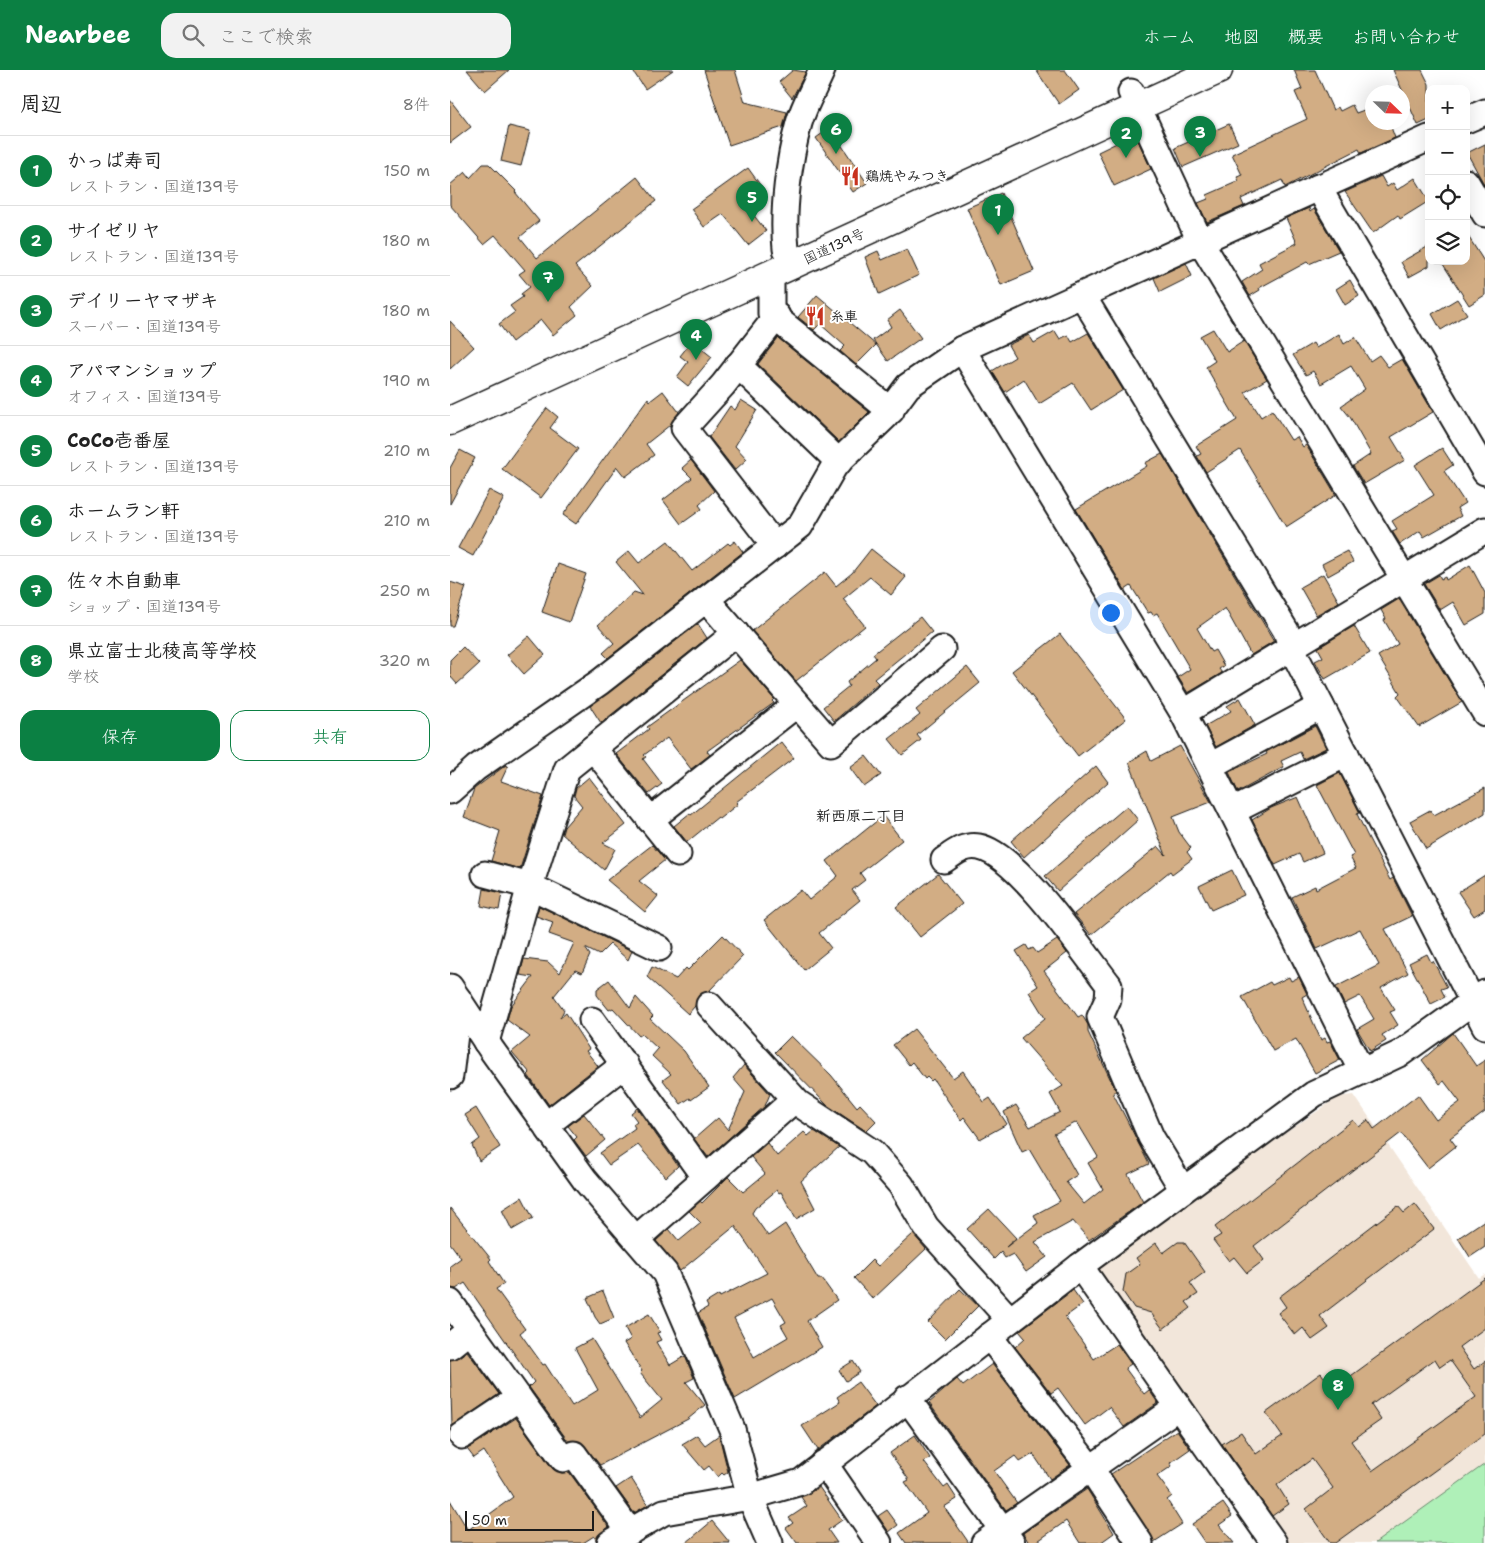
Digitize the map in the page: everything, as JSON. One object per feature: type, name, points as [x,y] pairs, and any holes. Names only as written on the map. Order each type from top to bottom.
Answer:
[{"type":"highway","name":"国道139号","points":[[450,421],[771,276],[1135,100],[1181,70]]},
{"type":"highway","name":"国道139号","points":[[450,401],[786,249],[1135,100],[1218,70]]},
{"type":"street","points":[[786,249],[785,232],[790,172],[799,122],[822,70]]},
{"type":"street","points":[[1135,100],[1200,241],[1485,713]]},
{"type":"street","points":[[1470,118],[1485,112]]},
{"type":"street","points":[[450,791],[476,768],[600,682],[800,526],[839,462],[891,411],[908,386],[962,349],[1425,140]]},
{"type":"street","points":[[1318,187],[1485,472]]},
{"type":"street","points":[[1470,189],[1485,214]]},
{"type":"street","points":[[771,276],[772,314],[777,316],[891,411]]},
{"type":"street","points":[[1082,295],[1286,631],[1292,649],[1346,754],[1479,997],[1485,1026]]},
{"type":"street","points":[[774,546],[684,428],[777,316]]},
{"type":"street","points":[[962,349],[1183,713],[1361,1070]]},
{"type":"street","points":[[738,365],[839,462]]},
{"type":"street","points":[[1183,713],[1292,649],[1403,578],[1485,530]]},
{"type":"street","points":[[706,599],[831,743],[942,649]]},
{"type":"street","points":[[486,1042],[530,886],[567,769],[736,633]]},
{"type":"street","points":[[650,820],[797,704]]},
{"type":"street","points":[[1210,766],[1321,706]]},
{"type":"street","points":[[594,748],[678,854]]},
{"type":"street","points":[[1233,811],[1346,754]]},
{"type":"street","points":[[944,860],[963,848],[978,846],[993,852],[1031,884],[1109,985],[1108,999],[1100,1017],[1152,1137],[1183,1190]]},
{"type":"street","points":[[485,874],[530,886],[659,948]]},
{"type":"street","points":[[455,994],[486,1042],[586,1180],[665,1273],[732,1429],[750,1497],[770,1543]]},
{"type":"street","points":[[450,1076],[455,994]]},
{"type":"street","points":[[450,1302],[563,1459],[574,1454],[620,1537],[664,1512],[750,1497],[801,1482],[907,1398],[1080,1266],[1314,1094],[1361,1070],[1401,1053],[1479,997]]},
{"type":"street","points":[[709,1005],[794,1100],[872,1152],[902,1185],[926,1227],[1010,1320]]},
{"type":"street","points":[[592,1020],[625,1064],[645,1098],[705,1178]]},
{"type":"street","points":[[546,1125],[625,1064]]},
{"type":"street","points":[[636,1239],[794,1100]]},
{"type":"street","points":[[1080,1266],[1274,1543]]},
{"type":"street","points":[[450,1346],[470,1330]]},
{"type":"street","points":[[989,1336],[1091,1469],[1140,1543]]},
{"type":"street","points":[[462,1436],[519,1398]]},
{"type":"street","points":[[907,1398],[1000,1539],[1091,1469],[1178,1407]]},
{"type":"street","points":[[824,1463],[879,1543]]},
{"type":"shaded area","points":[[1354,1095],[1479,1278],[1485,1274],[1485,1543],[1282,1543],[1097,1276],[1097,1262],[1338,1097]]},
{"type":"green space","points":[[1485,1464],[1485,1543],[1375,1543]]},
{"type":"building","points":[[467,70],[509,70],[485,91]]},
{"type":"building","points":[[632,70],[673,70],[645,89]]},
{"type":"building","points":[[704,70],[735,70],[745,102],[787,112],[783,127],[729,145]]},
{"type":"building","points":[[793,70],[806,72],[792,98],[779,82]]},
{"type":"building","points":[[1036,70],[1065,70],[1079,90],[1059,104]]},
{"type":"building","points":[[1294,70],[1315,70],[1333,110],[1338,107],[1340,111],[1352,105],[1356,113],[1365,110],[1365,130],[1392,130],[1395,138],[1361,153],[1359,149],[1285,187],[1282,180],[1241,199],[1244,206],[1207,222],[1198,203],[1208,199],[1207,195],[1239,181],[1237,177],[1242,175],[1232,154],[1307,119],[1295,92],[1302,89]]},
{"type":"building","points":[[1393,70],[1422,70],[1429,84],[1425,85],[1425,122],[1418,125],[1410,107],[1410,85],[1400,85]]},
{"type":"building","points":[[450,100],[471,127],[450,143]]},
{"type":"building","points":[[1229,124],[1238,143],[1183,167],[1175,148]]},
{"type":"building","points":[[509,126],[530,131],[521,166],[501,161]]},
{"type":"building","points":[[830,128],[867,183],[853,192],[816,138]]},
{"type":"building","points":[[1135,134],[1151,169],[1114,186],[1098,152]]},
{"type":"building","points":[[1485,144],[1485,186],[1470,158],[1470,152]]},
{"type":"building","points":[[483,164],[489,164],[516,191],[539,221],[520,237],[537,258],[637,177],[656,201],[575,266],[593,286],[571,307],[577,315],[553,335],[541,320],[512,342],[499,324],[515,312],[510,306],[523,297],[521,294],[530,287],[519,274],[525,270],[495,235],[484,244],[450,205],[450,185],[465,172],[470,178]]},
{"type":"building","points":[[748,168],[761,186],[742,200],[766,231],[748,245],[723,214],[704,227],[691,209]]},
{"type":"building","points":[[1381,176],[1387,187],[1393,183],[1397,190],[1415,178],[1425,194],[1425,203],[1400,219],[1398,215],[1373,233],[1345,192]]},
{"type":"building","points":[[1001,193],[1034,271],[1001,285],[967,208]]},
{"type":"building","points":[[1309,208],[1310,212],[1314,209],[1339,251],[1309,264],[1307,262],[1259,288],[1260,290],[1250,296],[1242,282],[1262,269],[1259,263],[1297,243],[1286,218]]},
{"type":"building","points":[[1470,239],[1485,263],[1485,295],[1469,305],[1444,265],[1470,265]]},
{"type":"building","points":[[1425,248],[1425,265],[1429,266],[1409,277],[1401,262]]},
{"type":"building","points":[[907,249],[919,275],[879,294],[865,257],[878,251],[882,260]]},
{"type":"building","points":[[1186,263],[1192,276],[1160,292],[1154,278]]},
{"type":"building","points":[[1350,280],[1359,296],[1345,305],[1336,289]]},
{"type":"building","points":[[817,295],[876,345],[856,365],[840,351],[845,346],[820,324],[814,330],[798,317]]},
{"type":"building","points":[[1457,299],[1467,314],[1441,330],[1432,314]]},
{"type":"building","points":[[900,310],[921,338],[888,361],[873,340],[891,327],[887,320]]},
{"type":"building","points":[[450,321],[474,347],[450,369]]},
{"type":"building","points":[[1213,329],[1227,352],[1244,341],[1267,379],[1245,392],[1261,417],[1272,410],[1291,440],[1297,437],[1303,447],[1306,445],[1336,495],[1286,527],[1240,450],[1206,472],[1197,456],[1201,454],[1196,446],[1237,420],[1206,367],[1215,361],[1200,336]]},
{"type":"building","points":[[1055,331],[1060,339],[1068,335],[1072,342],[1088,333],[1123,390],[1091,410],[1073,383],[1039,404],[1024,379],[1005,392],[992,371],[1015,357],[1008,345],[1029,335],[1034,343]]},
{"type":"building","points":[[1339,334],[1344,344],[1355,337],[1370,361],[1379,355],[1388,367],[1402,359],[1433,412],[1391,437],[1405,460],[1364,484],[1353,466],[1371,454],[1350,417],[1341,406],[1365,389],[1351,366],[1321,384],[1313,371],[1306,375],[1293,355],[1313,343],[1316,348]]},
{"type":"building","points":[[778,338],[869,412],[839,442],[758,364]]},
{"type":"building","points":[[692,341],[712,357],[688,386],[677,377],[688,362],[680,356]]},
{"type":"building","points":[[663,391],[679,412],[670,425],[646,444],[654,455],[625,477],[617,467],[576,524],[563,515],[648,398],[650,401]]},
{"type":"building","points":[[741,400],[757,410],[735,446],[747,459],[735,470],[709,437],[730,406],[735,410]]},
{"type":"building","points":[[547,408],[558,417],[550,428],[578,449],[541,498],[502,469]]},
{"type":"building","points":[[1442,448],[1453,465],[1444,471],[1465,503],[1457,508],[1461,516],[1424,537],[1420,531],[1400,544],[1392,531],[1397,529],[1392,521],[1434,495],[1415,465]]},
{"type":"building","points":[[460,450],[475,458],[450,504],[450,468]]},
{"type":"building","points":[[1162,454],[1274,641],[1251,655],[1225,608],[1197,628],[1211,652],[1215,650],[1224,666],[1219,669],[1222,673],[1188,693],[1178,677],[1190,669],[1157,613],[1153,615],[1151,612],[1148,613],[1131,586],[1125,590],[1076,509],[1147,466],[1145,463]]},
{"type":"building","points":[[691,460],[714,491],[699,505],[702,509],[681,524],[663,500],[692,478],[682,468]]},
{"type":"building","points":[[489,490],[504,498],[473,556],[458,548]]},
{"type":"building","points":[[668,541],[692,571],[728,543],[730,545],[735,541],[743,552],[608,658],[603,653],[614,643],[598,625],[634,592],[643,595],[616,562],[629,551],[639,563]]},
{"type":"building","points":[[871,549],[906,577],[891,595],[870,577],[843,599],[865,626],[796,681],[752,631],[825,572],[836,586],[852,573]]},
{"type":"building","points":[[1347,551],[1353,562],[1328,576],[1322,564]]},
{"type":"building","points":[[558,564],[586,574],[569,622],[542,612]]},
{"type":"building","points":[[1470,565],[1485,593],[1485,614],[1466,625],[1453,602],[1440,610],[1424,584],[1439,575],[1441,579],[1445,577],[1446,580]]},
{"type":"building","points":[[1323,574],[1339,602],[1316,615],[1300,587]]},
{"type":"building","points":[[450,582],[466,587],[453,626],[450,626]]},
{"type":"building","points":[[1399,599],[1462,702],[1419,727],[1397,696],[1400,693],[1378,656],[1398,644],[1384,620],[1386,619],[1381,610]]},
{"type":"building","points":[[920,617],[932,632],[874,679],[878,683],[834,721],[823,707],[849,686],[847,682],[876,658],[873,654]]},
{"type":"building","points":[[698,624],[707,638],[601,723],[590,706]]},
{"type":"building","points":[[1354,626],[1370,653],[1325,679],[1315,661],[1323,657],[1318,648]]},
{"type":"building","points":[[1060,634],[1126,719],[1078,756],[1012,671]]},
{"type":"building","points":[[529,636],[545,655],[524,674],[507,655]]},
{"type":"building","points":[[463,647],[479,664],[457,684],[450,676],[450,660]]},
{"type":"building","points":[[740,660],[774,699],[772,701],[774,703],[707,751],[710,755],[691,769],[667,738],[644,755],[646,757],[643,759],[662,784],[649,794],[616,754],[649,729],[647,727]]},
{"type":"building","points":[[967,667],[980,683],[917,735],[921,740],[902,755],[889,739],[920,715],[916,710]]},
{"type":"building","points":[[1240,698],[1255,725],[1216,747],[1205,726],[1231,711],[1227,706]]},
{"type":"building","points":[[1315,726],[1326,748],[1303,759],[1300,752],[1281,761],[1284,767],[1238,792],[1229,772],[1267,754],[1266,752]]},
{"type":"building","points":[[781,742],[794,758],[736,802],[738,804],[719,819],[718,817],[687,842],[674,826],[690,813],[691,815]]},
{"type":"building","points":[[1180,746],[1211,802],[1173,817],[1179,832],[1191,848],[1187,852],[1192,859],[1172,874],[1170,871],[1091,935],[1074,914],[1158,846],[1166,855],[1129,762],[1147,751],[1151,761]]},
{"type":"building","points":[[866,756],[881,775],[864,787],[850,768]]},
{"type":"building","points":[[506,765],[508,766],[501,781],[543,796],[520,869],[491,861],[500,831],[464,817],[474,789]]},
{"type":"building","points":[[1096,766],[1108,782],[1024,857],[1011,841]]},
{"type":"building","points":[[1340,773],[1360,813],[1357,814],[1366,833],[1390,880],[1393,878],[1412,916],[1385,929],[1408,973],[1381,988],[1395,1010],[1390,1012],[1398,1025],[1382,1035],[1386,1041],[1370,1051],[1357,1029],[1374,1019],[1360,996],[1344,1004],[1336,987],[1379,965],[1360,929],[1317,949],[1292,897],[1315,886],[1316,889],[1356,868],[1350,857],[1354,855],[1317,785]]},
{"type":"building","points":[[589,777],[626,825],[603,843],[615,849],[604,870],[562,834],[564,827],[582,806],[574,796],[576,788]]},
{"type":"building","points":[[1485,788],[1485,813],[1426,849],[1410,821],[1430,810],[1434,815]]},
{"type":"building","points":[[1298,797],[1323,853],[1303,862],[1299,854],[1275,865],[1252,820],[1271,808]]},
{"type":"building","points":[[1127,806],[1138,820],[1058,891],[1045,876]]},
{"type":"building","points":[[883,816],[902,840],[860,873],[865,880],[852,890],[860,900],[819,933],[831,948],[804,970],[764,920],[801,890],[809,900],[838,876],[827,861]]},
{"type":"building","points":[[652,845],[665,860],[639,881],[658,896],[645,912],[607,880]]},
{"type":"building","points":[[1232,870],[1244,895],[1211,910],[1199,886]]},
{"type":"building","points":[[938,874],[962,904],[920,937],[896,907]]},
{"type":"building","points":[[1485,875],[1485,909],[1474,916],[1458,892]]},
{"type":"building","points":[[484,889],[502,893],[499,910],[481,906]]},
{"type":"building","points":[[539,906],[632,951],[628,960],[610,944],[599,955],[585,948],[590,955],[582,973],[575,970],[554,996],[564,1010],[560,1018],[566,1013],[589,1049],[586,1051],[598,1066],[549,1105],[528,1075],[530,1073],[512,1052],[530,1037],[507,1020],[511,1006],[533,977],[520,975],[524,959],[548,962],[560,973],[574,943],[549,934],[553,922],[536,916]]},
{"type":"building","points":[[723,935],[743,956],[709,991],[699,995],[695,1006],[688,1014],[647,977],[652,967],[676,979],[686,968],[688,970]]},
{"type":"building","points":[[1057,940],[1067,953],[1044,971],[1078,1017],[1082,1015],[1088,1025],[1088,1032],[1116,1091],[1113,1093],[1149,1164],[1128,1174],[1143,1202],[1089,1240],[1073,1221],[1035,1242],[1047,1257],[1026,1272],[1013,1254],[1005,1258],[1001,1252],[994,1259],[967,1229],[989,1209],[1016,1238],[1006,1247],[1038,1223],[1034,1215],[1060,1201],[1029,1149],[1022,1152],[1004,1112],[1016,1105],[1030,1127],[1060,1112],[1050,1094],[1063,1086],[1021,1038],[1045,1018],[1029,992],[1038,986],[1016,951],[1026,945],[1029,950],[1033,948],[1037,953]],"holes":[[[1077,1122],[1098,1157],[1088,1163],[1103,1189],[1084,1204],[1066,1182],[1077,1175],[1054,1134]]]},
{"type":"building","points":[[1427,954],[1431,962],[1433,961],[1447,987],[1441,989],[1445,997],[1431,1004],[1409,963]]},
{"type":"building","points":[[1289,977],[1291,981],[1299,977],[1307,994],[1302,997],[1321,1040],[1325,1038],[1327,1042],[1330,1041],[1340,1060],[1315,1073],[1296,1039],[1273,1051],[1242,997],[1270,982],[1272,985]]},
{"type":"building","points":[[609,980],[630,1008],[636,997],[653,1016],[650,1019],[684,1051],[709,1087],[691,1100],[690,1098],[681,1104],[663,1080],[671,1074],[652,1056],[658,1049],[642,1034],[639,1036],[613,1008],[609,1010],[597,995],[597,989]]},
{"type":"building","points":[[914,1029],[953,1078],[963,1071],[984,1102],[990,1098],[1007,1124],[980,1139],[964,1117],[961,1120],[933,1079],[931,1081],[927,1077],[925,1079],[912,1062],[909,1065],[893,1045]]},
{"type":"building","points":[[1453,1033],[1476,1066],[1485,1060],[1485,1112],[1450,1138],[1456,1146],[1428,1168],[1401,1133],[1254,1246],[1264,1260],[1247,1273],[1234,1257],[1229,1261],[1213,1240],[1221,1235],[1215,1227],[1353,1120],[1359,1127],[1368,1120],[1374,1129],[1418,1095],[1436,1120],[1460,1102],[1444,1081],[1440,1084],[1422,1060]]},
{"type":"building","points":[[791,1036],[831,1075],[857,1107],[860,1104],[876,1121],[866,1131],[827,1105],[775,1052]]},
{"type":"building","points":[[744,1065],[770,1094],[765,1106],[708,1157],[694,1139],[718,1118],[728,1130],[745,1092],[733,1078]]},
{"type":"building","points":[[476,1108],[500,1147],[479,1161],[472,1145],[480,1139],[465,1115]]},
{"type":"building","points":[[637,1108],[678,1166],[666,1177],[638,1145],[609,1165],[600,1153],[635,1128],[633,1124],[637,1121],[631,1113]]},
{"type":"building","points":[[584,1114],[605,1140],[586,1156],[574,1140],[577,1137],[568,1126]]},
{"type":"building","points":[[814,1131],[839,1147],[801,1181],[815,1208],[796,1219],[781,1192],[779,1193],[777,1190],[755,1208],[752,1213],[768,1236],[785,1224],[818,1279],[822,1279],[837,1300],[807,1321],[822,1347],[735,1399],[698,1313],[708,1307],[706,1303],[719,1295],[720,1297],[767,1273],[735,1226],[680,1271],[656,1241],[669,1229],[679,1241],[701,1223],[689,1211],[700,1201],[702,1203],[728,1177],[743,1192],[765,1174],[751,1157],[767,1143],[777,1156],[804,1132],[808,1136]],"holes":[[[772,1298],[786,1322],[781,1325],[788,1337],[754,1357],[734,1318]]]},
{"type":"building","points":[[522,1197],[533,1218],[512,1230],[502,1210]]},
{"type":"building","points":[[1415,1204],[1434,1229],[1320,1316],[1329,1328],[1312,1340],[1303,1328],[1295,1335],[1278,1313],[1286,1307],[1279,1297],[1398,1206],[1404,1213]]},
{"type":"building","points":[[450,1208],[491,1259],[489,1261],[504,1284],[496,1289],[525,1329],[520,1333],[543,1365],[545,1364],[572,1406],[598,1390],[575,1348],[592,1339],[640,1418],[662,1400],[640,1373],[642,1371],[624,1343],[631,1339],[625,1328],[649,1314],[660,1332],[657,1333],[661,1340],[656,1342],[670,1365],[685,1356],[694,1378],[686,1382],[705,1405],[688,1419],[600,1465],[581,1442],[568,1441],[529,1387],[534,1382],[465,1283],[456,1289],[450,1288],[450,1266],[461,1258],[450,1243]]},
{"type":"building","points":[[1485,1220],[1485,1247],[1470,1257],[1458,1238]]},
{"type":"building","points":[[913,1234],[926,1249],[873,1299],[854,1278],[872,1260],[878,1266]]},
{"type":"building","points":[[1178,1242],[1184,1242],[1205,1272],[1190,1283],[1198,1294],[1186,1302],[1191,1308],[1163,1329],[1151,1313],[1134,1308],[1123,1292],[1126,1274],[1140,1264],[1136,1258],[1156,1243],[1163,1253]]},
{"type":"building","points":[[1485,1278],[1485,1328],[1459,1347],[1474,1369],[1485,1361],[1485,1434],[1335,1543],[1330,1543],[1306,1509],[1333,1488],[1312,1459],[1277,1485],[1289,1504],[1272,1516],[1222,1444],[1241,1432],[1256,1454],[1282,1436],[1266,1413],[1321,1373],[1333,1389]],"holes":[[[1435,1359],[1440,1367],[1450,1360],[1476,1397],[1372,1471],[1351,1441],[1381,1420],[1371,1405]]]},
{"type":"building","points":[[960,1289],[978,1306],[945,1339],[928,1322]]},
{"type":"building","points":[[1073,1290],[1083,1304],[1065,1317],[1094,1359],[1117,1344],[1131,1364],[1125,1368],[1144,1394],[1149,1390],[1158,1403],[1124,1427],[1109,1407],[1085,1425],[1058,1388],[1051,1393],[1015,1347],[1025,1338],[1019,1331]]},
{"type":"building","points":[[603,1291],[614,1318],[600,1324],[587,1298]]},
{"type":"building","points":[[467,1351],[499,1394],[452,1426],[450,1360],[459,1357]]},
{"type":"building","points":[[853,1361],[860,1372],[846,1381],[839,1370]]},
{"type":"building","points":[[992,1364],[1070,1465],[1050,1479],[1033,1454],[1020,1462],[1015,1456],[994,1471],[1017,1503],[1006,1510],[929,1403],[957,1379],[963,1386]]},
{"type":"building","points":[[858,1382],[876,1406],[818,1450],[802,1426],[840,1402],[837,1397]]},
{"type":"building","points":[[516,1418],[552,1468],[562,1473],[569,1472],[609,1527],[598,1535],[596,1540],[594,1536],[583,1543],[450,1543],[450,1500],[468,1530],[513,1497],[484,1451],[474,1458],[467,1449]]},
{"type":"building","points":[[1177,1430],[1190,1449],[1170,1463],[1172,1466],[1157,1476],[1172,1496],[1167,1500],[1182,1524],[1154,1542],[1111,1474]]},
{"type":"building","points":[[697,1435],[705,1445],[719,1435],[728,1472],[724,1475],[722,1473],[718,1477],[709,1466],[704,1470],[682,1444]]},
{"type":"building","points":[[915,1435],[930,1458],[924,1462],[944,1488],[948,1485],[957,1499],[944,1507],[969,1543],[906,1543],[899,1533],[927,1513],[905,1482],[909,1480],[890,1453]]},
{"type":"building","points":[[631,1478],[648,1505],[634,1513],[616,1488]]},
{"type":"building","points":[[819,1487],[842,1520],[828,1530],[837,1543],[797,1543],[786,1528],[793,1523],[789,1518],[807,1506],[801,1497]]},
{"type":"building","points":[[1087,1489],[1114,1533],[1100,1543],[1080,1543],[1066,1521],[1035,1543],[1029,1543],[1023,1533]]},
{"type":"building","points":[[1223,1503],[1232,1516],[1219,1525],[1234,1543],[1205,1543],[1192,1524]]},
{"type":"building","points":[[887,1510],[898,1525],[889,1532],[878,1516]]},
{"type":"building","points":[[712,1521],[730,1543],[686,1543]]},
{"type":"place","name":"ホームラン軒","points":[[836,154]]},
{"type":"place","name":"デイリーヤマザキ","points":[[1200,157]]},
{"type":"place","name":"サイゼリヤ","points":[[1126,158]]},
{"type":"place","name":"鶏焼やみつき","points":[[850,176]]},
{"type":"place","name":"CoCo壱番屋","points":[[752,222]]},
{"type":"place","name":"かっぱ寿司","points":[[998,235]]},
{"type":"place","name":"佐々木自動車","points":[[548,302]]},
{"type":"place","name":"糸車","points":[[815,316]]},
{"type":"place","name":"アパマンショップ","points":[[696,360]]},
{"type":"place","name":"県立富士北稜高等学校","points":[[1338,1410]]},
{"type":"district","name":"新西原二丁目","points":[[861,816]]}]
